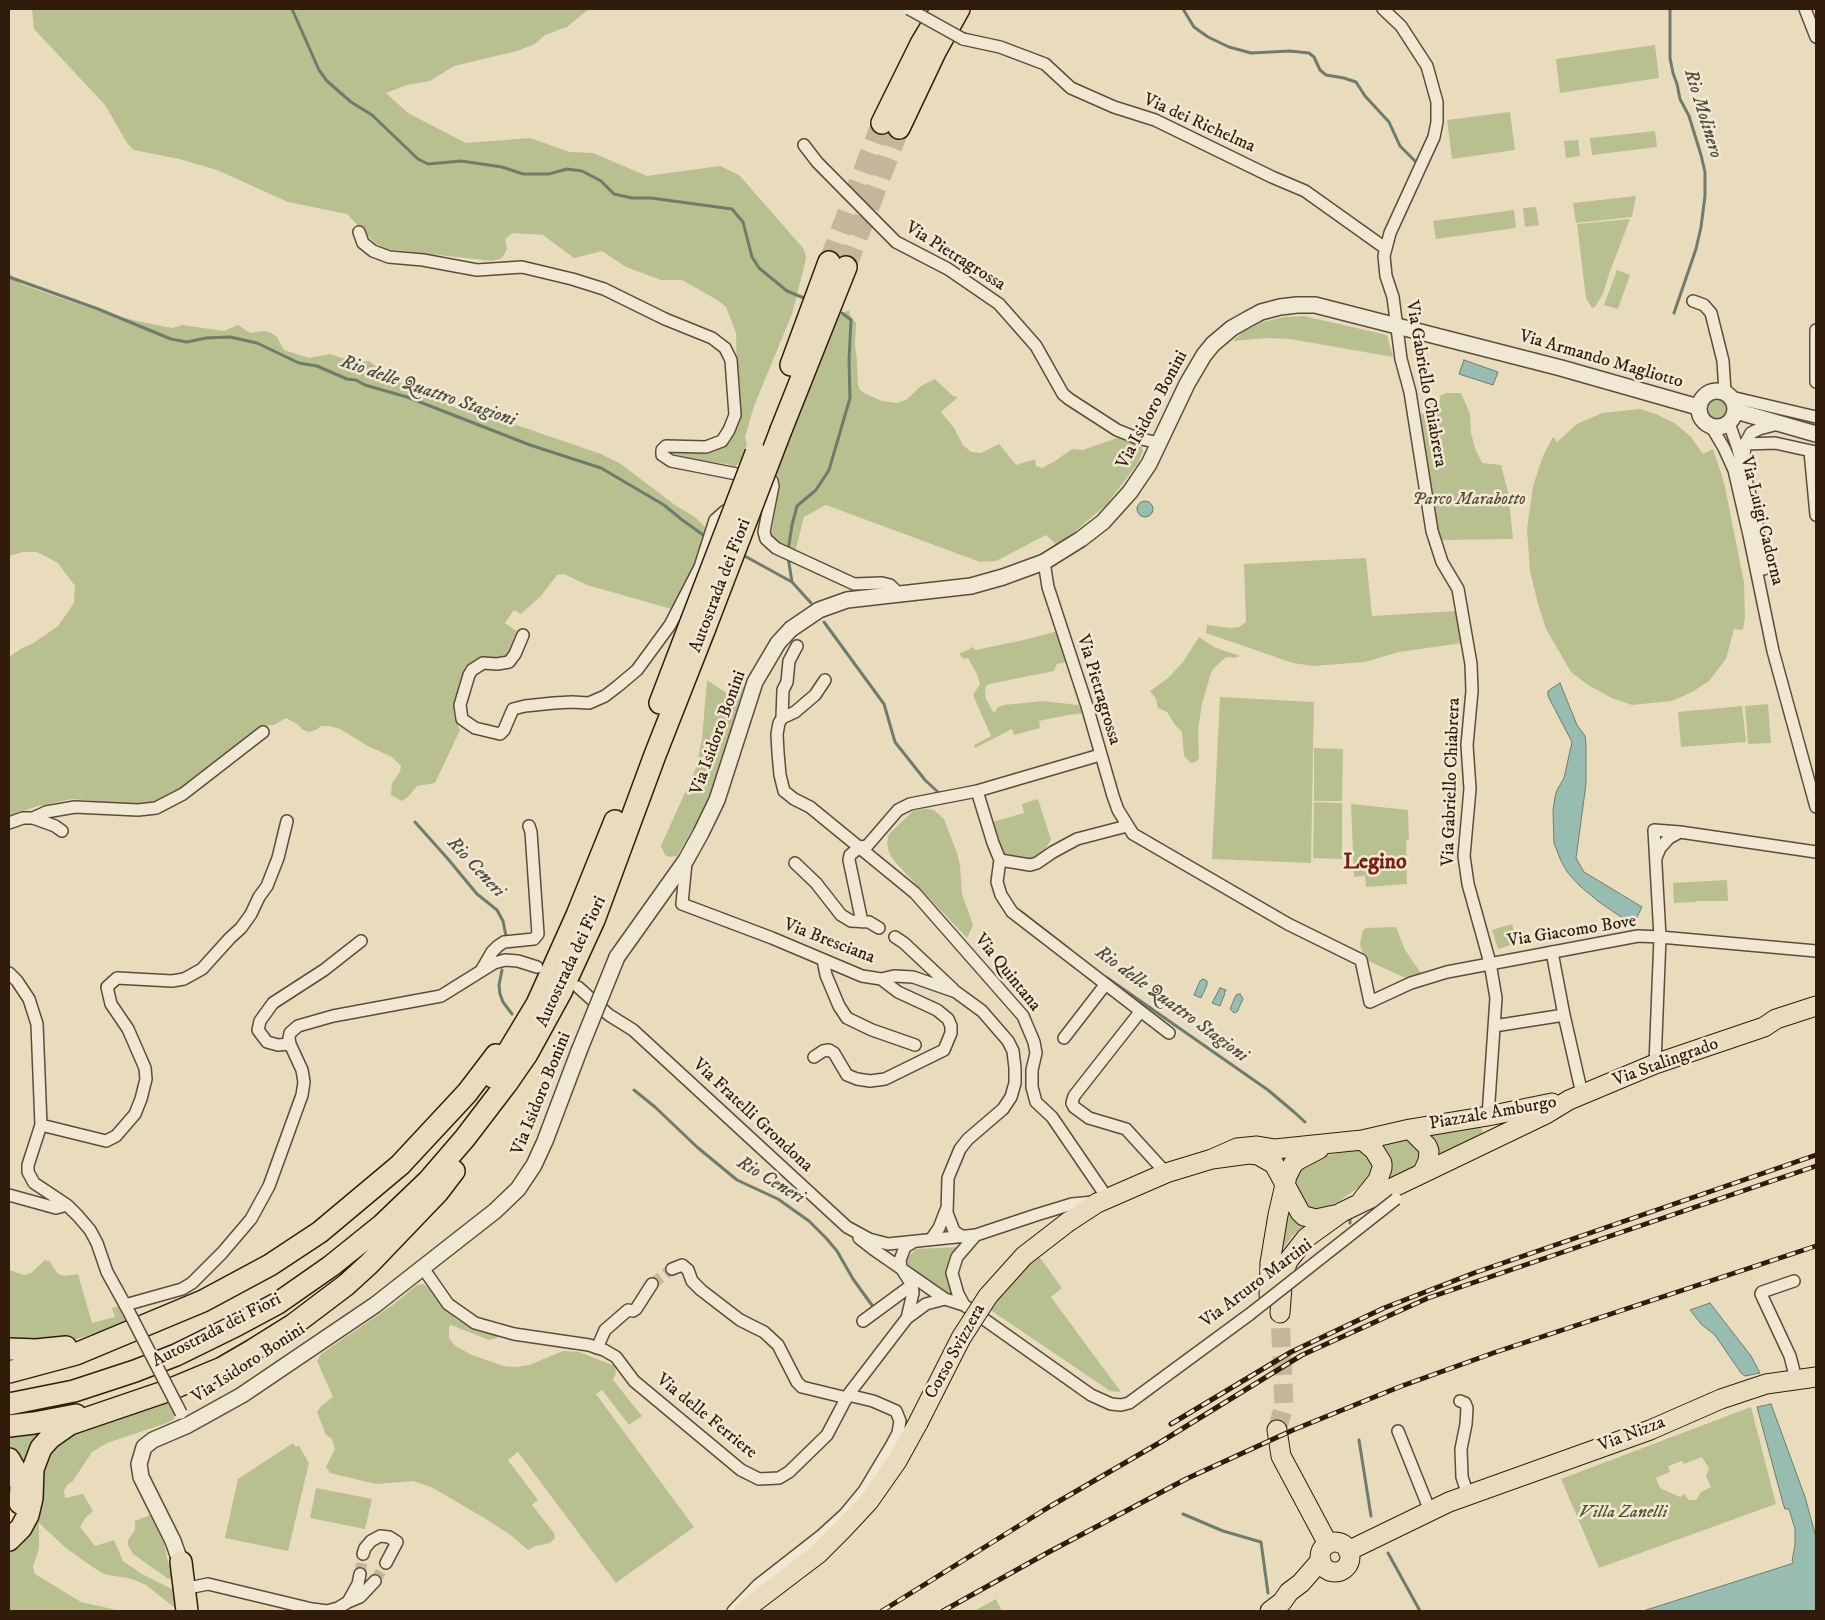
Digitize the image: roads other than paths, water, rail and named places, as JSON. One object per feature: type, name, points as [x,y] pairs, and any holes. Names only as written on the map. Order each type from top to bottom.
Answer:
[{"type":"highway","points":[[942,9],[921,44],[890,125],[959,9]]},
{"type":"highway","name":"Autostrada dei Fiori","points":[[9,1390],[86,1373],[170,1343],[231,1314],[270,1292],[329,1250],[373,1215],[419,1172],[455,1129],[513,1047],[537,1004],[577,915],[698,625],[774,427],[793,361],[837,265]]},
{"type":"highway","name":"Autostrada dei Fiori","points":[[9,1404],[74,1391],[135,1371],[176,1355],[237,1325],[278,1302],[331,1266],[382,1225],[428,1181],[489,1108],[526,1054],[544,1025],[578,957],[594,920],[655,755],[698,625]]},
{"type":"highway","points":[[9,1372],[76,1354],[203,1301],[270,1265],[320,1232],[400,1165],[467,1094],[509,1035],[556,959]]},
{"type":"highway","points":[[9,1540],[21,1528],[28,1515],[32,1498],[33,1469],[41,1448],[50,1438],[70,1424],[181,1386],[222,1368],[293,1325],[346,1285],[438,1192],[470,1150],[514,1090],[530,1061],[544,1025]]},
{"type":"highway","points":[[9,1349],[36,1350],[70,1347],[120,1335]]},
{"type":"highway","points":[[9,1426],[34,1423],[125,1405]]},
{"type":"highway","points":[[9,1459],[17,1473],[21,1486],[21,1500],[18,1511],[9,1526]]},
{"type":"highway","points":[[181,1562],[187,1611]]},
{"type":"main road","name":"Via Stalingrado","points":[[1764,1027],[1776,1019],[1816,1006]]},
{"type":"main road","name":"Via Stalingrado","points":[[1575,1097],[1656,1064],[1764,1027],[1816,1016]]},
{"type":"main road","name":"Piazzale Amburgo","points":[[1212,1159],[1237,1148],[1257,1146],[1275,1149],[1362,1140],[1575,1097]]},
{"type":"main road","name":"Piazzale Amburgo","points":[[1327,1145],[1304,1156],[1293,1164],[1285,1186],[1300,1212],[1310,1219],[1322,1218],[1350,1208],[1546,1114],[1575,1097]]},
{"type":"main road","points":[[1488,1116],[1494,1130],[1490,1140]]},
{"type":"main road","points":[[1410,1129],[1427,1146],[1429,1151],[1425,1173]]},
{"type":"main road","points":[[1350,1208],[1378,1180],[1382,1168],[1379,1157],[1362,1140]]},
{"type":"main road","name":"Corso Svizzera","points":[[743,1611],[818,1554],[869,1501],[897,1461],[961,1338],[988,1296],[1024,1256],[1068,1222],[1105,1200],[1166,1173],[1212,1159],[1258,1155],[1274,1164],[1285,1186]]},
{"type":"main road","points":[[1266,1314],[1270,1263],[1285,1186]]},
{"type":"main road","name":"Piazzale Amburgo","points":[[1266,1314],[1288,1261],[1306,1238],[1350,1208]]},
{"type":"main road","name":"Via Nizza","points":[[1348,1551],[1430,1511],[1468,1495],[1650,1430],[1729,1396],[1766,1384],[1816,1377]]},
{"type":"main road","points":[[1276,1607],[1293,1600],[1323,1575],[1325,1558],[1337,1542],[1342,1544],[1348,1551],[1349,1560],[1345,1568],[1336,1571],[1325,1558],[1281,1456],[1278,1430]]},
{"type":"street","name":"Via dei Richelma","points":[[909,9],[964,40],[1000,47],[1045,64],[1071,88],[1114,107],[1155,120],[1305,191],[1385,248]]},
{"type":"street","name":"Via Gabriello Chiabrera","points":[[1382,9],[1401,26],[1427,66],[1438,112],[1434,137],[1390,233],[1384,256],[1385,269],[1393,297],[1404,375],[1410,392],[1432,531],[1442,562],[1458,588],[1471,664],[1472,691],[1467,745],[1470,789],[1467,827],[1464,837],[1465,870],[1473,907],[1490,963],[1496,998],[1488,1116]]},
{"type":"street","points":[[1805,9],[1816,37]]},
{"type":"street","name":"Via Pietragrossa","points":[[804,145],[817,162],[896,242],[948,268],[999,304],[1036,346],[1063,394],[1117,430],[1137,438],[1159,443]]},
{"type":"street","points":[[358,232],[364,243],[374,251],[389,257],[423,260],[477,270],[522,267],[572,279],[604,289],[665,319],[712,338],[725,348],[731,360],[735,415],[729,430],[722,441],[706,447],[666,446],[662,450],[662,455],[671,461],[772,481],[773,486],[764,527],[766,539],[776,548],[854,584],[882,583],[890,585],[898,593]]},
{"type":"street","name":"Via Luigi Cadorna","points":[[1693,301],[1704,305],[1712,312],[1723,361],[1738,449],[1756,518],[1768,599],[1768,628]]},
{"type":"street","name":"Via Isidoro Bonini","points":[[193,1611],[181,1562],[173,1541],[141,1477],[139,1464],[144,1447],[185,1419],[242,1394],[375,1305],[495,1211],[518,1189],[534,1165],[545,1141],[617,957],[686,860],[716,800],[754,682],[778,643],[792,629],[819,610],[847,600],[971,586],[1003,577],[1044,562],[1081,539],[1102,522],[1130,492],[1148,464],[1204,355],[1213,344],[1232,328],[1254,316],[1280,307],[1315,305],[1494,350]]},
{"type":"street","points":[[1816,330],[1816,382]]},
{"type":"street","name":"Via Armando Magliotto","points":[[1494,350],[1698,407]]},
{"type":"street","points":[[1730,406],[1717,428],[1703,421],[1698,407],[1700,400],[1705,395],[1711,391],[1718,390],[1730,406],[1816,434]]},
{"type":"street","points":[[1730,406],[1816,417]]},
{"type":"street","name":"Via Luigi Cadorna","points":[[1747,485],[1743,456],[1745,444],[1751,434],[1759,429],[1782,424]]},
{"type":"street","name":"Via Luigi Cadorna","points":[[1711,426],[1734,470],[1750,535],[1773,651],[1816,807]]},
{"type":"street","points":[[1745,444],[1776,442],[1813,451],[1816,515]]},
{"type":"street","points":[[522,635],[518,648],[509,662],[497,664],[483,663],[472,670],[469,675],[460,706],[462,720],[475,728],[500,734],[504,730],[511,711],[517,708],[572,702],[589,703],[605,696],[637,670],[670,625],[700,567],[715,520],[725,511],[738,512],[756,519],[764,527]]},
{"type":"street","name":"Via Pietragrossa","points":[[1044,562],[1048,587],[1087,706],[1100,755],[1113,796],[1127,826],[1133,834],[1146,843],[1288,924],[1362,960],[1370,1002]]},
{"type":"street","name":"Via Quintana","points":[[797,646],[789,661],[787,682],[783,690],[782,718],[779,722],[777,734],[780,775],[784,791],[794,799],[810,807],[916,893],[1023,1016],[1034,1042],[1036,1053],[1032,1070],[1032,1088],[1036,1102],[1052,1117],[1105,1200]]},
{"type":"street","points":[[782,718],[795,712],[815,695],[825,680]]},
{"type":"street","points":[[33,818],[46,812],[75,807],[138,810],[156,808],[183,794],[263,732]]},
{"type":"street","points":[[862,922],[849,860],[853,851],[860,846],[867,846],[898,810],[910,804],[977,790],[1100,755]]},
{"type":"street","points":[[977,790],[1000,860],[997,882],[1001,895],[1012,912],[1169,1034]]},
{"type":"street","points":[[9,823],[23,818],[33,818],[55,826],[62,831]]},
{"type":"street","points":[[42,1125],[106,1141],[116,1136],[135,1114],[146,1079],[145,1068],[128,1029],[111,1004],[107,987],[118,978],[172,982],[184,979],[202,969],[241,928],[251,914],[259,897],[268,886],[278,858],[287,821]]},
{"type":"street","points":[[482,969],[492,952],[504,942],[534,939],[538,934],[529,826]]},
{"type":"street","points":[[1000,860],[1030,865],[1037,863],[1052,852],[1077,840],[1127,826]]},
{"type":"street","points":[[1656,1064],[1660,937],[1654,830],[1680,832],[1816,852]]},
{"type":"street","points":[[1655,859],[1660,848],[1669,838],[1680,832]]},
{"type":"street","name":"Via Bresciana","points":[[686,860],[682,904],[772,938],[862,976],[881,979],[894,976],[913,976],[956,992],[982,1011],[1008,1041],[1013,1051],[1016,1068],[1011,1097],[1003,1109],[968,1139],[960,1149],[948,1178],[946,1208],[939,1228],[932,1238]]},
{"type":"street","points":[[795,863],[822,890],[841,915],[851,921],[869,922],[879,928]]},
{"type":"street","name":"Via Giacomo Bove","points":[[1370,1002],[1410,983],[1446,972],[1638,936],[1816,950]]},
{"type":"street","points":[[895,937],[904,943],[956,992]]},
{"type":"street","points":[[290,1044],[278,1045],[267,1042],[258,1030],[260,1021],[274,1003],[324,970],[361,941]]},
{"type":"street","points":[[1552,952],[1564,1015],[1575,1097]]},
{"type":"street","points":[[127,1308],[182,1289],[192,1283],[251,1219],[269,1186],[302,1094],[304,1082],[302,1070],[290,1044],[290,1033],[298,1026],[333,1016],[441,996],[482,969],[505,960],[518,961],[537,968]]},
{"type":"street","points":[[823,960],[826,976],[839,1006],[847,1018],[872,1030],[915,1045]]},
{"type":"street","points":[[9,973],[17,981],[28,999],[37,1024],[42,1125],[28,1166],[28,1172],[34,1183],[66,1205],[90,1230],[97,1243],[107,1272],[185,1419]]},
{"type":"street","points":[[814,1057],[823,1051],[829,1050],[837,1058],[848,1075],[870,1081],[886,1079],[944,1050],[951,1026],[948,1019],[938,1010],[898,992],[881,979]]},
{"type":"street","points":[[1064,1038],[1105,984]]},
{"type":"street","name":"Via Fratelli Grondona","points":[[578,988],[609,1015],[633,1030],[847,1227],[869,1239],[888,1244],[976,1235],[1072,1204],[1105,1200]]},
{"type":"street","points":[[1140,1012],[1074,1096],[1072,1103],[1074,1107],[1089,1118],[1126,1129],[1166,1173]]},
{"type":"street","points":[[1494,1026],[1564,1015]]},
{"type":"street","name":"Via Arturo Martini","points":[[964,1305],[1091,1395],[1110,1404],[1121,1405],[1129,1403],[1266,1314],[1425,1173]]},
{"type":"street","points":[[9,1195],[56,1208],[66,1205]]},
{"type":"street","name":"Via Bresciana","points":[[946,1208],[949,1222],[954,1231],[963,1236]]},
{"type":"street","points":[[847,1227],[873,1249],[945,1299],[964,1305]]},
{"type":"street","points":[[964,1305],[958,1294],[952,1273],[957,1257],[976,1235]]},
{"type":"street","points":[[862,1321],[912,1285],[901,1268],[902,1253],[905,1247],[914,1242]]},
{"type":"street","points":[[677,1267],[688,1270],[692,1281],[701,1290],[740,1320],[764,1332],[778,1345],[802,1388],[873,1401],[896,1411],[900,1421],[898,1433],[891,1446],[864,1491],[846,1514],[758,1585],[733,1611]]},
{"type":"street","name":"Via delle Ferriere","points":[[423,1268],[448,1304],[475,1323],[514,1334],[597,1348],[616,1357],[634,1382],[741,1470],[759,1479],[779,1478],[789,1472],[827,1435],[848,1397],[907,1318],[913,1293],[912,1285]]},
{"type":"street","points":[[1794,1280],[1761,1294],[1790,1356],[1796,1379]]},
{"type":"street","points":[[597,1348],[605,1330],[628,1310],[633,1311],[636,1309],[652,1284]]},
{"type":"street","points":[[907,1318],[926,1304],[945,1299]]},
{"type":"street","points":[[1460,1401],[1465,1403],[1467,1408],[1461,1449],[1462,1478],[1468,1495]]},
{"type":"street","points":[[1398,1431],[1430,1511]]},
{"type":"street","points":[[363,1554],[371,1541],[380,1536],[388,1537],[397,1542],[386,1563]]},
{"type":"street","points":[[348,1602],[358,1584],[360,1574]]},
{"type":"street","points":[[188,1588],[208,1584],[312,1610],[327,1611],[338,1608],[360,1597],[375,1581]]},
{"type":"water","points":[[1464,360],[1498,372],[1493,385],[1459,374]]},
{"type":"water","points":[[1145,501],[1151,503],[1153,509],[1151,515],[1145,517],[1139,515],[1137,509],[1139,503]]},
{"type":"water","points":[[1560,683],[1577,725],[1585,736],[1586,745],[1586,784],[1576,858],[1584,872],[1642,907],[1633,925],[1599,902],[1580,886],[1568,873],[1554,843],[1553,811],[1555,797],[1564,778],[1572,742],[1548,696],[1548,691]]},
{"type":"water","points":[[1203,979],[1207,981],[1207,985],[1201,998],[1194,995],[1200,981]]},
{"type":"water","points":[[1220,988],[1226,990],[1220,1006],[1212,1003]]},
{"type":"water","points":[[1240,994],[1243,999],[1237,1012],[1234,1013],[1230,1009],[1236,995]]},
{"type":"water","points":[[1710,1303],[1751,1356],[1760,1373],[1745,1376],[1741,1373],[1715,1335],[1701,1324],[1690,1310]]},
{"type":"water","points":[[1771,1404],[1805,1497],[1816,1537],[1816,1611],[1643,1611],[1794,1563],[1792,1561],[1795,1529],[1789,1509],[1785,1509],[1783,1503],[1757,1407]]},
{"type":"waterway","points":[[292,9],[319,70],[327,81],[351,102],[372,115],[418,159],[428,164],[461,161],[502,167],[523,174],[549,174],[567,169],[582,171],[601,181],[614,194],[632,198],[651,198],[732,209],[743,222],[752,257],[759,268],[787,291],[804,298]]},
{"type":"waterway","points":[[1183,9],[1194,27],[1208,37],[1229,47],[1251,53],[1290,51],[1309,53],[1314,57],[1320,70],[1326,75],[1356,82],[1365,96],[1389,122],[1400,146],[1416,162]]},
{"type":"waterway","name":"Rio Molinero","points":[[1670,9],[1670,58],[1673,73],[1680,99],[1689,116],[1705,172],[1705,196],[1701,227],[1696,249],[1674,313]]},
{"type":"waterway","name":"Rio delle Quattro Stagioni","points":[[9,277],[98,309],[171,339],[187,342],[206,338],[230,337],[257,343],[299,363],[317,366],[347,379],[356,380],[365,385],[407,397],[530,445],[601,468],[664,505],[706,537]]},
{"type":"waterway","points":[[788,551],[797,506],[816,490],[829,470],[850,398],[851,320],[842,313]]},
{"type":"waterway","name":"Rio delle Quattro Stagioni","points":[[741,554],[792,582],[811,603]]},
{"type":"waterway","points":[[788,557],[792,582]]},
{"type":"waterway","name":"Rio delle Quattro Stagioni","points":[[824,622],[884,704],[895,742],[925,780],[939,793]]},
{"type":"waterway","name":"Rio Ceneri","points":[[415,822],[477,894],[497,910],[503,921],[506,936]]},
{"type":"waterway","name":"Rio delle Quattro Stagioni","points":[[1020,911],[1069,949]]},
{"type":"waterway","name":"Rio Ceneri","points":[[502,970],[499,985],[500,994],[503,1002],[512,1014]]},
{"type":"waterway","name":"Rio delle Quattro Stagioni","points":[[1106,977],[1268,1090],[1305,1122]]},
{"type":"waterway","name":"Rio Ceneri","points":[[634,1090],[737,1180],[778,1199],[809,1221],[837,1251],[853,1279],[874,1308]]},
{"type":"waterway","name":"Rio delle Quattro Stagioni","points":[[1350,1217],[1350,1223]]},
{"type":"waterway","name":"Rio delle Quattro Stagioni","points":[[1359,1440],[1371,1516]]},
{"type":"waterway","name":"Rio Ceneri","points":[[1183,1514],[1223,1531],[1261,1542],[1268,1593]]},
{"type":"waterway","name":"Rio delle Quattro Stagioni","points":[[1388,1553],[1420,1611]]},
{"type":"tunnel","points":[[829,262],[882,123]]},
{"type":"tunnel","points":[[846,267],[899,128]]},
{"type":"tunnel","points":[[652,1284],[672,1269]]},
{"type":"tunnel","points":[[1277,1430],[1284,1406],[1280,1313]]},
{"type":"tunnel","points":[[360,1574],[363,1554]]},
{"type":"tunnel","points":[[375,1581],[386,1563]]},
{"type":"railway","points":[[1171,1424],[1291,1352],[1384,1308],[1474,1273],[1816,1155]]},
{"type":"railway","points":[[882,1611],[1049,1507],[1159,1443],[1302,1355],[1428,1298],[1816,1166]]},
{"type":"railway","points":[[943,1611],[1186,1479],[1293,1430],[1399,1387],[1496,1352],[1816,1246]]},
{"type":"district","name":"Legino","points":[[1375,863]]},
{"type":"park label","name":"Parco Marabotto","points":[[1469,500]]},
{"type":"park label","name":"Villa Zanelli","points":[[1623,1513]]}]
